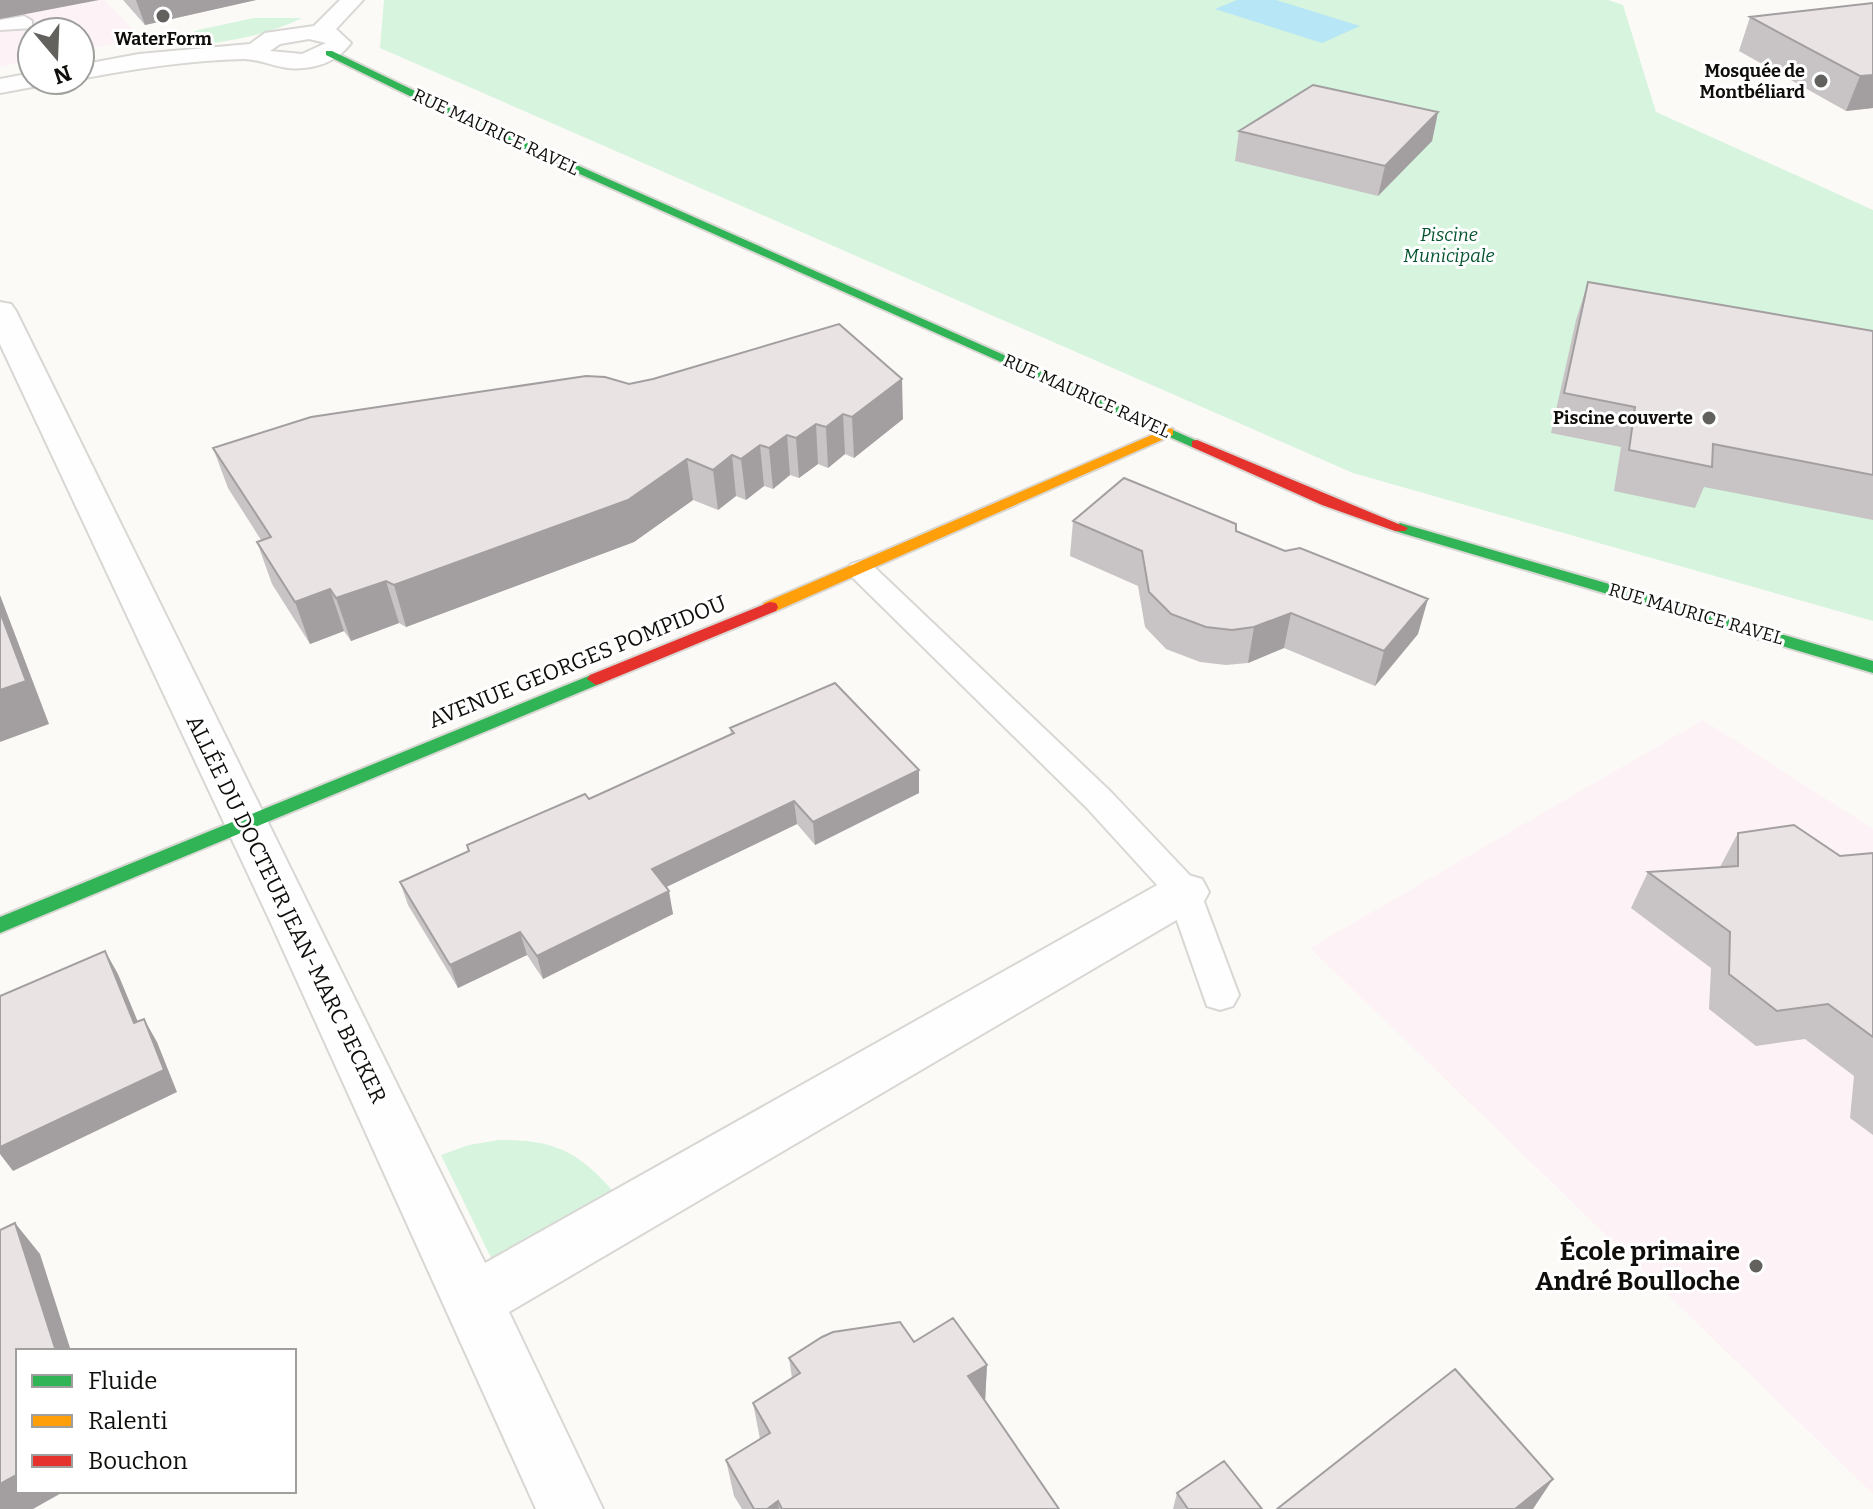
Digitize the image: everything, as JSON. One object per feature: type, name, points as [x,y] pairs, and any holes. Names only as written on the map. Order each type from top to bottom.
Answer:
[{"type":"street","points":[[96,69],[139,61],[256,51],[266,59],[276,61],[304,60],[324,43],[352,0]]},
{"type":"street","name":"RUE MAURICE RAVEL","points":[[324,43],[481,127],[1327,502],[1408,531],[1873,667]]},
{"type":"street","name":"ALLÉE DU DOCTEUR JEAN-MARC BECKER","points":[[0,311],[246,822],[570,1509]]},
{"type":"street","name":"AVENUE GEORGES POMPIDOU","points":[[0,925],[861,570],[1168,432]]},
{"type":"street","points":[[473,1301],[1185,892]]},
{"type":"lane","points":[[861,570],[1099,800],[1185,892],[1220,995]]},
{"type":"shaded area","points":[[0,0],[104,0],[141,38],[96,48],[96,16],[16,16],[16,64],[0,67]]},
{"type":"shaded area","name":"École primaire André Boulloche","points":[[1703,720],[1873,829],[1873,1494],[1310,948]]},
{"type":"green space","name":"Piscine Municipale","points":[[384,0],[1608,0],[1623,5],[1656,112],[1873,210],[1873,621],[1353,473],[380,48]]},
{"type":"green space","points":[[254,18],[302,18],[232,40],[158,47],[198,30]]},
{"type":"green space","points":[[499,1140],[538,1143],[567,1152],[592,1170],[619,1198],[493,1262],[441,1155],[469,1145]]},
{"type":"water","points":[[1237,0],[1276,0],[1360,26],[1322,43],[1215,9]]},
{"type":"building","points":[[1873,3],[1873,75],[1860,76],[1750,17]]},
{"type":"building","points":[[1313,85],[1438,112],[1385,166],[1239,131]]},
{"type":"building","name":"Piscine couverte","points":[[1588,282],[1873,331],[1873,475],[1713,444],[1712,467],[1629,450],[1635,407],[1564,393]]},
{"type":"building","points":[[839,324],[902,379],[852,417],[843,414],[826,427],[816,424],[796,438],[787,435],[769,448],[760,445],[741,459],[732,455],[713,470],[687,459],[628,500],[394,585],[386,581],[336,598],[330,589],[295,602],[257,542],[271,537],[213,448],[311,417],[586,376],[605,377],[629,384]]},
{"type":"building","points":[[1124,478],[1236,524],[1236,531],[1285,551],[1300,548],[1428,599],[1384,651],[1291,613],[1254,627],[1232,630],[1206,627],[1171,614],[1149,592],[1142,551],[1073,521]]},
{"type":"building","points":[[0,612],[26,681],[0,690]]},
{"type":"building","points":[[835,683],[919,770],[813,822],[794,801],[652,869],[669,891],[537,956],[520,932],[450,965],[400,882],[469,851],[467,845],[585,794],[589,799],[734,733],[730,728]]},
{"type":"building","points":[[1794,825],[1840,856],[1873,853],[1873,1037],[1828,1004],[1777,1011],[1729,974],[1730,932],[1648,872],[1738,866],[1738,833]]},
{"type":"building","points":[[105,951],[134,1023],[144,1019],[164,1070],[0,1147],[0,996]]},
{"type":"building","points":[[15,1223],[55,1349],[16,1349],[16,1475],[0,1484],[0,1230]]},
{"type":"building","points":[[953,1318],[987,1365],[968,1376],[1059,1509],[782,1509],[778,1501],[767,1509],[754,1509],[726,1460],[770,1433],[753,1403],[800,1373],[789,1358],[833,1332],[900,1322],[914,1342]]},
{"type":"building","points":[[1455,1369],[1553,1479],[1515,1509],[1277,1509]]},
{"type":"building","points":[[1224,1461],[1262,1509],[1188,1509],[1177,1493]]},
{"type":"traffic: fast","points":[[329,53],[467,120],[1197,444]]},
{"type":"traffic: fast","points":[[1400,528],[1873,667]]},
{"type":"traffic: fast","points":[[0,925],[596,679]]},
{"type":"traffic: slow","points":[[770,607],[1168,432]]},
{"type":"traffic: jam","points":[[1197,444],[1327,502],[1400,528]]},
{"type":"traffic: jam","points":[[596,679],[770,607]]},
{"type":"place","name":"WaterForm","points":[[163,16]]},
{"type":"place","name":"Mosquée de Montbéliard","points":[[1821,81]]},
{"type":"place","name":"Piscine couverte","points":[[1709,418]]},
{"type":"place","name":"École primaire André Boulloche","points":[[1756,1266]]}]
